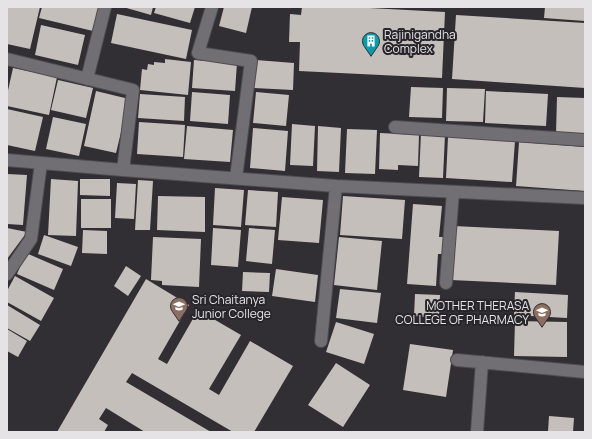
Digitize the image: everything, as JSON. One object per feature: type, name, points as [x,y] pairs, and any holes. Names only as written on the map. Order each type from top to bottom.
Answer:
[{"type":"street","points":[[87,78],[105,7]]},
{"type":"street","points":[[212,7],[198,53],[251,61],[236,178]]},
{"type":"street","points":[[7,60],[133,90],[123,170]]},
{"type":"street","points":[[395,127],[585,140]]},
{"type":"street","points":[[7,160],[336,186],[585,198]]},
{"type":"street","points":[[7,274],[31,239],[41,163]]},
{"type":"street","points":[[321,341],[336,186]]},
{"type":"street","points":[[446,283],[453,192]]},
{"type":"street","points":[[457,360],[585,372]]},
{"type":"street","points":[[477,432],[482,362]]},
{"type":"building","points":[[8,7],[40,7],[30,49],[7,44]]},
{"type":"building","points":[[42,7],[99,7],[93,31],[39,18]]},
{"type":"building","points":[[123,7],[153,7],[151,15]]},
{"type":"building","points":[[156,7],[195,7],[190,23],[154,13]]},
{"type":"building","points":[[224,7],[252,7],[246,33],[219,26]]},
{"type":"building","name":"Rajinigandha Complex","points":[[302,7],[350,7],[445,12],[442,78],[299,71],[300,42],[289,42],[290,14],[301,15]]},
{"type":"building","points":[[545,7],[585,7],[585,21],[544,18]]},
{"type":"building","points":[[117,14],[192,30],[186,59],[111,43]]},
{"type":"building","points":[[456,15],[585,23],[585,88],[452,79]]},
{"type":"building","points":[[41,25],[85,35],[78,65],[35,55]]},
{"type":"building","points":[[165,59],[191,62],[188,95],[140,90],[142,69],[147,70],[148,64],[154,65],[154,62],[165,63]]},
{"type":"building","points":[[194,60],[237,63],[235,91],[192,88]]},
{"type":"building","points":[[256,60],[294,63],[293,90],[254,88]]},
{"type":"building","points":[[13,68],[57,77],[49,115],[7,106],[7,95]]},
{"type":"building","points":[[58,80],[93,88],[86,118],[51,110]]},
{"type":"building","points":[[411,87],[443,88],[442,118],[409,117]]},
{"type":"building","points":[[447,88],[485,89],[483,122],[446,121]]},
{"type":"building","points":[[96,91],[129,99],[116,153],[84,146]]},
{"type":"building","points":[[486,91],[548,94],[546,126],[485,123]]},
{"type":"building","points":[[192,92],[230,95],[228,124],[190,121]]},
{"type":"building","points":[[256,92],[289,95],[286,126],[253,123]]},
{"type":"building","points":[[140,94],[185,97],[184,121],[138,118]]},
{"type":"building","points":[[557,97],[585,98],[585,135],[556,134]]},
{"type":"building","points":[[7,109],[43,117],[35,151],[7,145]]},
{"type":"building","points":[[53,117],[86,124],[79,156],[46,149]]},
{"type":"building","points":[[139,122],[185,125],[183,157],[137,154]]},
{"type":"building","points":[[292,124],[315,126],[313,166],[290,165]]},
{"type":"building","points":[[187,126],[233,130],[230,162],[184,159]]},
{"type":"building","points":[[318,126],[341,128],[339,172],[317,171]]},
{"type":"building","points":[[253,128],[288,131],[285,171],[250,168]]},
{"type":"building","points":[[347,129],[377,130],[375,174],[345,173]]},
{"type":"building","points":[[380,133],[419,135],[418,166],[398,165],[398,170],[379,169]]},
{"type":"building","points":[[421,133],[445,135],[443,178],[419,177]]},
{"type":"building","points":[[448,137],[515,141],[512,182],[446,178]]},
{"type":"building","points":[[519,142],[585,147],[585,191],[516,186]]},
{"type":"building","points":[[7,174],[27,175],[23,225],[7,224]]},
{"type":"building","points":[[51,179],[78,181],[76,236],[48,235]]},
{"type":"building","points":[[80,179],[110,179],[110,196],[80,195]]},
{"type":"building","points":[[138,180],[153,181],[150,230],[135,230]]},
{"type":"building","points":[[117,183],[136,184],[134,219],[115,218]]},
{"type":"building","points":[[215,188],[244,190],[241,227],[213,225]]},
{"type":"building","points":[[248,190],[278,192],[276,227],[245,225]]},
{"type":"building","points":[[158,196],[205,197],[205,232],[157,230]]},
{"type":"building","points":[[343,196],[405,200],[402,239],[340,235]]},
{"type":"building","points":[[282,197],[323,200],[319,243],[278,240]]},
{"type":"building","points":[[81,199],[111,199],[111,228],[81,228]]},
{"type":"building","points":[[413,204],[442,206],[439,237],[446,237],[445,254],[438,254],[436,286],[407,284]]},
{"type":"building","points":[[454,226],[559,231],[556,285],[451,280]]},
{"type":"building","points":[[7,228],[27,232],[7,259]]},
{"type":"building","points":[[213,228],[241,230],[238,267],[211,265]]},
{"type":"building","points":[[249,228],[275,230],[272,264],[246,261]]},
{"type":"building","points":[[83,230],[107,231],[107,254],[82,253]]},
{"type":"building","points":[[44,235],[78,247],[71,266],[38,254]]},
{"type":"building","points":[[153,237],[201,239],[199,287],[162,285],[162,281],[151,280]]},
{"type":"building","points":[[339,237],[382,241],[377,290],[334,285]]},
{"type":"building","points":[[26,253],[63,269],[54,290],[17,274]]},
{"type":"building","points":[[126,266],[141,276],[128,296],[114,286]]},
{"type":"building","points":[[276,269],[318,275],[315,302],[272,296]]},
{"type":"building","points":[[243,272],[270,273],[269,292],[242,291]]},
{"type":"building","points":[[15,276],[54,298],[41,321],[7,302],[7,291]]},
{"type":"building","name":"Sri Chaitanya Junior College","points":[[146,279],[189,305],[158,359],[167,364],[198,310],[241,335],[209,389],[219,395],[250,341],[293,366],[254,432],[233,432],[132,373],[126,382],[211,432],[145,432],[106,408],[99,419],[108,425],[104,432],[57,432]]},
{"type":"building","points":[[340,289],[381,293],[377,323],[336,318]]},
{"type":"building","points":[[515,292],[568,295],[567,318],[514,315]]},
{"type":"building","points":[[415,294],[440,295],[439,318],[414,316]]},
{"type":"building","points":[[7,305],[40,325],[30,341],[7,328]]},
{"type":"building","points":[[515,321],[567,322],[567,357],[514,356]]},
{"type":"building","points":[[336,322],[374,334],[364,364],[326,352]]},
{"type":"building","points":[[7,329],[27,341],[18,357],[7,351]]},
{"type":"building","points":[[410,344],[453,350],[446,397],[403,390]]},
{"type":"building","points":[[336,363],[370,385],[343,427],[308,405]]},
{"type":"building","points":[[549,416],[574,418],[573,432],[548,432]]},
{"type":"place","name":"Rajinigandha Complex","points":[[371,56]]},
{"type":"place","name":"Sri Chaitanya Junior College","points":[[179,321]]},
{"type":"place","name":"MOTHER THERASA COLLEGE OF PHARMACY","points":[[542,327]]}]
